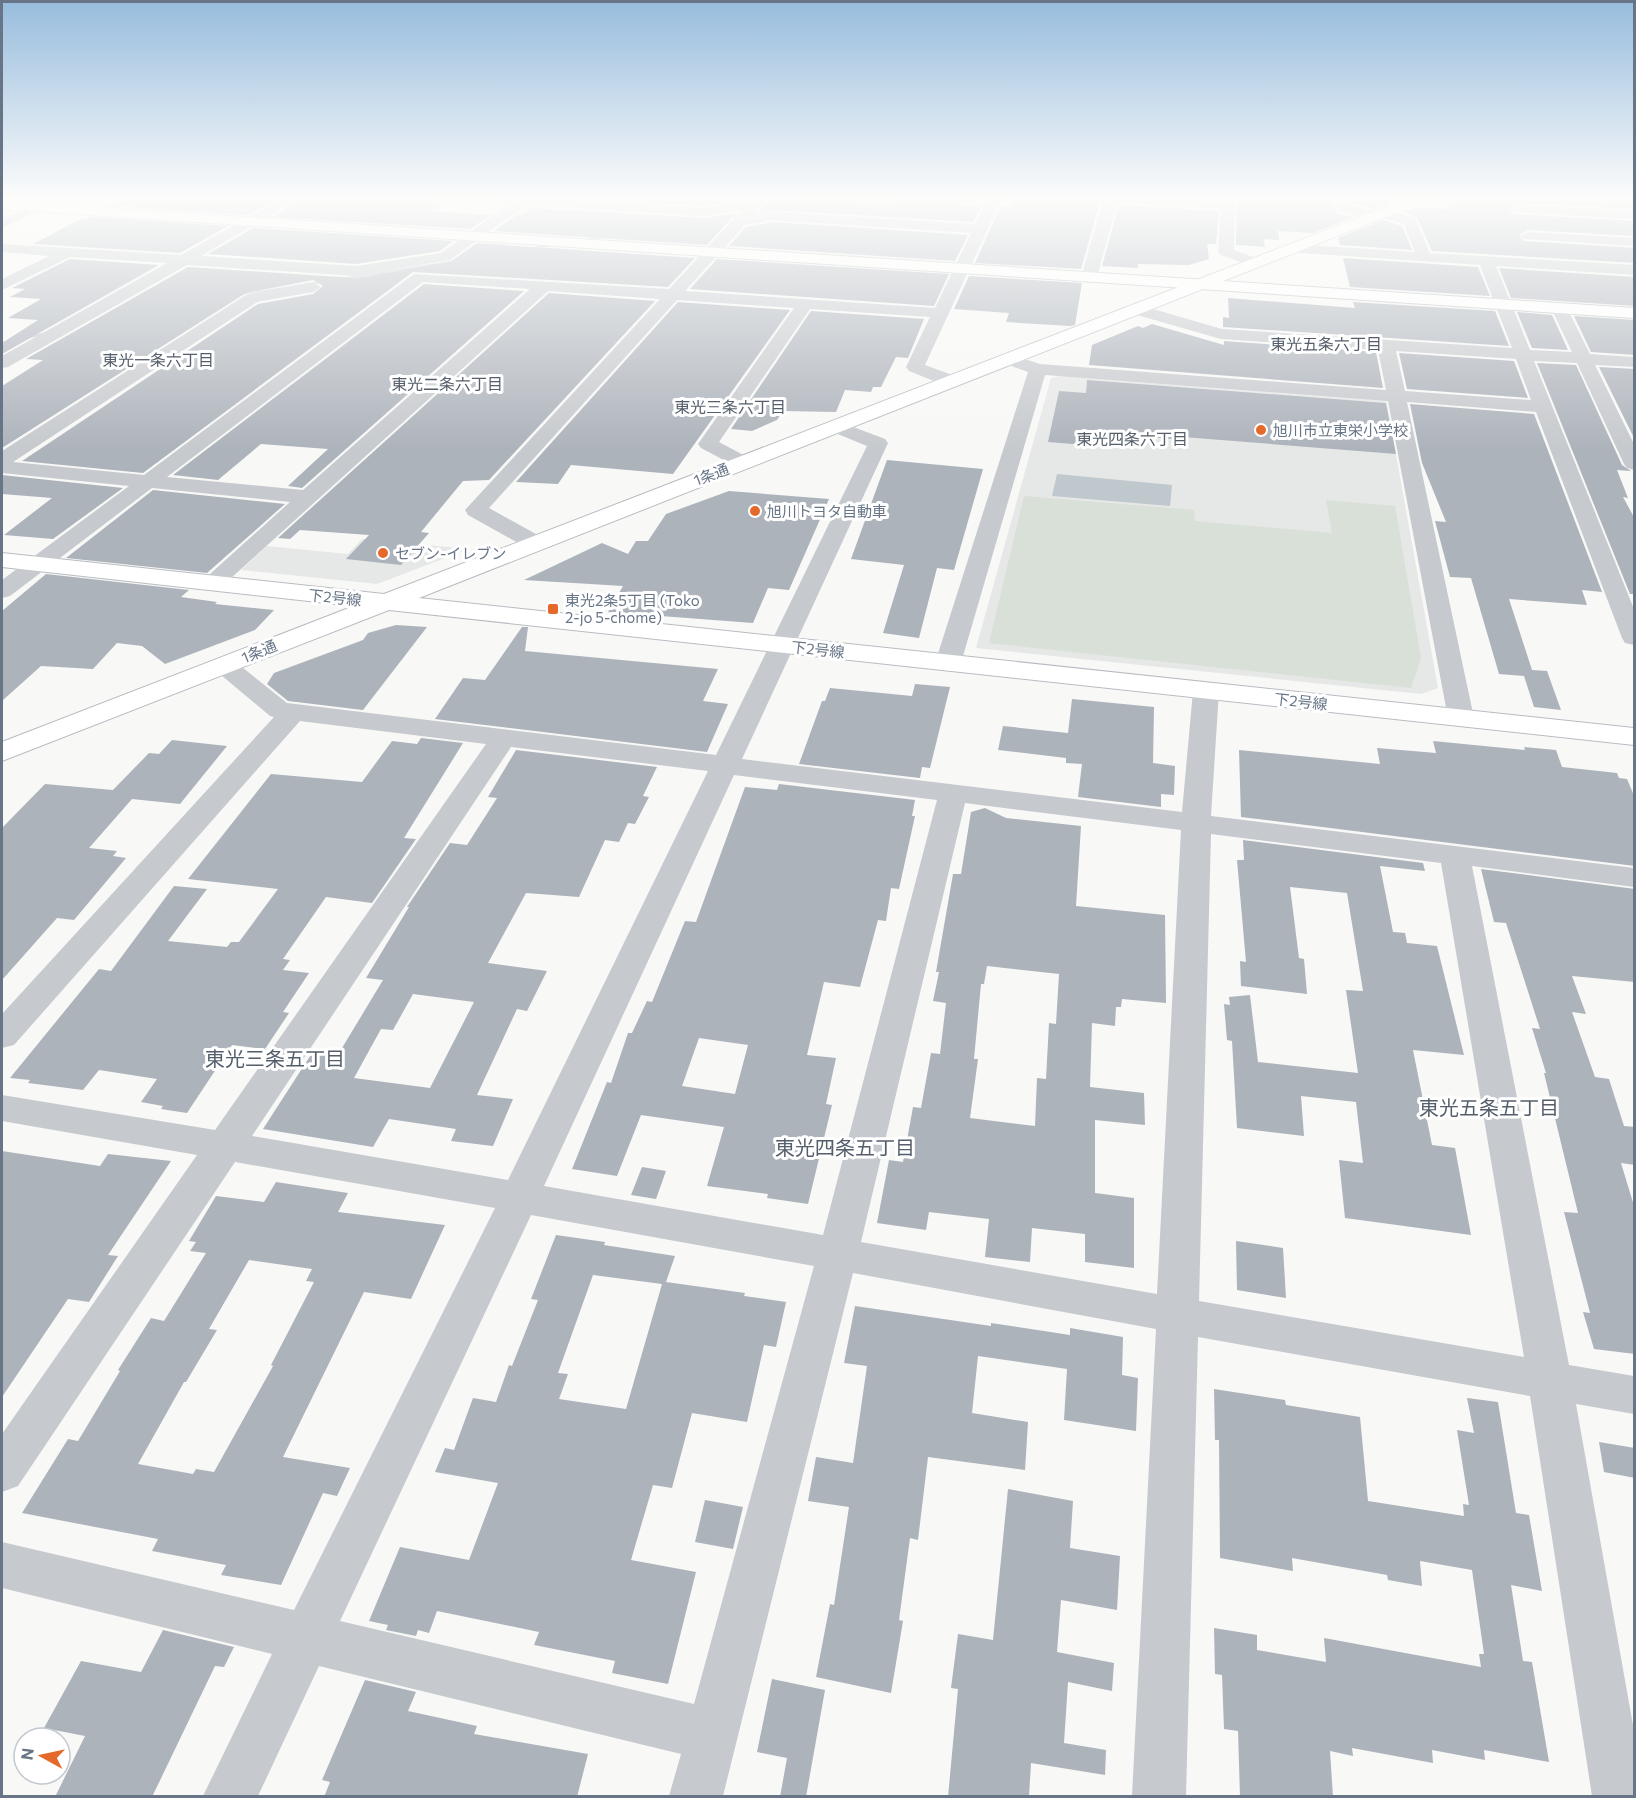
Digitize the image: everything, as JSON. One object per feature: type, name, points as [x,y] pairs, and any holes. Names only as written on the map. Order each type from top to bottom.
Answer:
[{"type":"main road","points":[[1155,282],[1635,313]]},
{"type":"main road","name":"1条通","points":[[2,752],[1205,282]]},
{"type":"main road","name":"下2号線","points":[[2,560],[1635,737]]},
{"type":"street","points":[[2,363],[144,282]]},
{"type":"street","points":[[2,591],[413,282]]},
{"type":"street","points":[[497,282],[939,313]]},
{"type":"street","points":[[535,543],[476,510],[684,282]]},
{"type":"street","points":[[951,381],[915,367],[954,282]]},
{"type":"street","points":[[1494,282],[1633,629]]},
{"type":"street","points":[[212,583],[545,285]]},
{"type":"street","points":[[2,460],[252,298],[313,287]]},
{"type":"street","points":[[742,462],[708,444],[805,304]]},
{"type":"street","points":[[1559,308],[1635,464]]},
{"type":"street","points":[[1136,309],[1221,334],[1635,362]]},
{"type":"street","points":[[1218,382],[1221,334]]},
{"type":"street","points":[[1386,345],[1461,718]]},
{"type":"street","points":[[1009,359],[1038,369],[1543,406]]},
{"type":"street","points":[[948,663],[1038,369]]},
{"type":"street","points":[[231,1797],[878,442],[835,426]]},
{"type":"street","points":[[2,467],[308,496]]},
{"type":"street","points":[[224,665],[279,710],[1635,877]]},
{"type":"street","points":[[1159,1797],[1196,824],[1206,691]]},
{"type":"street","points":[[2,1036],[294,711]]},
{"type":"street","points":[[2,1471],[503,739]]},
{"type":"street","points":[[696,1797],[838,1254],[953,793]]},
{"type":"street","points":[[1455,856],[1550,1381],[1619,1797]]},
{"type":"street","points":[[2,1108],[225,1145],[1179,1317],[1635,1395]]},
{"type":"street","points":[[2,1565],[712,1735]]},
{"type":"shaded area","points":[[1063,375],[1386,399],[1438,688],[1421,694],[976,648],[1051,378]]},
{"type":"shaded area","points":[[1057,474],[1172,485],[1170,506],[1052,496]]},
{"type":"shaded area","points":[[1024,496],[1194,510],[1195,521],[1332,533],[1326,500],[1395,506],[1421,658],[1411,688],[989,643]]},
{"type":"shaded area","points":[[362,539],[469,549],[377,584],[241,570],[267,546],[348,554]]},
{"type":"building","points":[[24,282],[129,282],[2,354],[2,343],[38,320],[8,318],[41,299],[10,297],[25,289],[12,288]]},
{"type":"building","points":[[162,282],[303,282],[246,293],[2,448],[2,386],[43,360],[26,359]]},
{"type":"building","points":[[316,282],[400,282],[143,473],[22,461],[258,304],[313,294],[323,286]]},
{"type":"building","points":[[581,282],[673,282],[668,287]]},
{"type":"building","points":[[696,282],[945,282],[934,306],[690,289]]},
{"type":"building","points":[[966,282],[1082,283],[1075,325],[1006,322],[1009,313],[954,309]]},
{"type":"building","points":[[1349,282],[1484,282],[1490,296],[1350,287]]},
{"type":"building","points":[[1505,282],[1635,282],[1635,306],[1511,298]]},
{"type":"building","points":[[424,284],[524,291],[302,488],[288,486],[328,449],[261,444],[218,480],[173,475]]},
{"type":"building","points":[[549,293],[655,301],[489,480],[463,481],[421,532],[429,533],[401,565],[346,559],[369,535],[300,530],[290,539],[278,538]]},
{"type":"building","points":[[1228,298],[1355,308],[1353,302],[1495,311],[1509,346],[1223,327],[1223,317],[1229,318]]},
{"type":"building","points":[[678,302],[790,310],[673,474],[571,465],[558,484],[516,482]]},
{"type":"building","points":[[811,311],[924,319],[908,358],[896,357],[881,387],[873,387],[871,392],[845,390],[836,412],[783,411],[777,420],[752,431],[731,429]]},
{"type":"building","points":[[1517,312],[1552,315],[1568,350],[1532,348]]},
{"type":"building","points":[[1574,316],[1635,320],[1635,355],[1591,352]]},
{"type":"building","points":[[1152,324],[1224,345],[1224,341],[1376,352],[1383,388],[1089,365],[1092,345],[1138,326],[1143,328]]},
{"type":"building","points":[[1399,353],[1514,361],[1528,398],[1407,389]]},
{"type":"building","points":[[1537,363],[1576,365],[1622,465],[1631,471],[1617,470],[1628,498],[1623,497],[1635,519],[1635,594],[1630,594]]},
{"type":"building","points":[[1599,367],[1635,369],[1635,440]]},
{"type":"building","points":[[1087,380],[1386,403],[1396,454],[1183,437],[1183,440],[1113,434],[1111,447],[1048,442],[1059,391],[1086,393]]},
{"type":"building","points":[[1410,404],[1534,414],[1602,592],[1582,590],[1587,605],[1509,599],[1532,670],[1547,671],[1561,710],[1534,707],[1524,676],[1499,674],[1471,578],[1450,577],[1435,521],[1446,522],[1422,463]]},
{"type":"building","points":[[887,460],[983,469],[954,570],[937,568],[919,638],[883,633],[904,565],[851,559]]},
{"type":"building","points":[[2,475],[123,488],[53,539],[4,535],[52,498],[2,494]]},
{"type":"building","points":[[153,490],[285,504],[207,573],[66,558]]},
{"type":"building","points":[[729,491],[829,499],[789,590],[768,588],[753,623],[608,612],[623,586],[524,580],[602,543],[628,554],[636,541],[648,541],[666,514]]},
{"type":"building","points":[[46,574],[189,590],[181,597],[217,602],[215,604],[274,610],[255,630],[165,664],[142,646],[117,643],[93,669],[41,666],[2,701],[2,611]]},
{"type":"building","points":[[396,625],[427,627],[363,710],[288,701],[267,684],[274,673],[363,640],[368,633]]},
{"type":"building","points":[[522,627],[528,627],[525,651],[718,669],[703,701],[728,704],[707,752],[435,719],[463,678],[485,680]]},
{"type":"building","points":[[915,684],[950,687],[930,768],[922,767],[920,778],[799,764],[822,701],[825,701],[830,688],[912,696]]},
{"type":"building","points":[[1072,699],[1154,707],[1153,763],[1175,766],[1174,795],[1161,794],[1161,807],[1078,797],[1082,764],[1066,763],[1066,758],[998,750],[1003,726],[1068,733]]},
{"type":"building","points":[[421,738],[463,743],[404,838],[416,839],[372,903],[326,897],[283,959],[290,960],[283,970],[309,973],[283,1012],[289,1013],[265,1049],[232,1045],[187,1113],[161,1109],[163,1106],[141,1102],[157,1079],[99,1070],[83,1090],[28,1083],[30,1080],[10,1078],[99,969],[111,971],[174,886],[207,889],[168,941],[227,947],[231,942],[239,942],[278,889],[188,879],[271,774],[362,782],[392,741],[417,744]]},
{"type":"building","points":[[172,740],[227,746],[180,804],[132,799],[89,848],[117,851],[113,856],[126,858],[74,920],[57,918],[2,980],[2,828],[45,784],[113,790],[149,753],[159,754]]},
{"type":"building","points":[[1433,741],[1525,750],[1524,747],[1556,750],[1562,767],[1617,773],[1619,778],[1627,779],[1635,798],[1635,866],[1241,817],[1239,750],[1380,764],[1377,748],[1436,753]]},
{"type":"building","points":[[516,750],[657,767],[643,796],[649,797],[635,824],[628,823],[619,842],[605,840],[579,897],[526,893],[488,963],[547,971],[527,1011],[517,1009],[477,1095],[513,1099],[493,1146],[451,1141],[456,1129],[389,1119],[373,1147],[263,1129],[314,1050],[339,1053],[383,980],[366,978],[409,907],[407,907],[450,843],[467,845],[497,798],[488,797]],"holes":[[[413,994],[474,1002],[430,1088],[354,1078],[381,1029],[393,1030]]]},
{"type":"building","points":[[779,784],[915,800],[912,816],[915,816],[899,889],[891,888],[886,921],[878,920],[860,987],[824,982],[807,1055],[836,1058],[826,1104],[832,1105],[808,1204],[767,1198],[768,1194],[707,1186],[724,1127],[641,1115],[617,1176],[572,1169],[607,1082],[611,1083],[628,1033],[632,1033],[647,1001],[652,1002],[685,921],[696,922],[745,787],[777,790]],"holes":[[[699,1038],[748,1045],[735,1094],[682,1086]]]},
{"type":"building","points":[[985,808],[1006,818],[1081,826],[1076,906],[1165,915],[1166,1003],[1122,999],[1121,1007],[1116,1007],[1115,1026],[1092,1023],[1090,1087],[1144,1093],[1145,1125],[1095,1120],[1095,1193],[1134,1198],[1134,1268],[1085,1262],[1085,1234],[1032,1228],[1030,1262],[985,1257],[989,1219],[929,1212],[926,1230],[877,1223],[889,1160],[903,1162],[913,1107],[921,1108],[931,1053],[940,1054],[946,1003],[933,1001],[939,972],[936,972],[953,874],[961,874],[971,812]],"holes":[[[987,966],[1059,974],[1056,1024],[1049,1023],[1046,1079],[1037,1078],[1035,1126],[970,1118],[978,1059],[974,1059],[981,984],[984,984]]]},
{"type":"building","points":[[1243,840],[1423,863],[1425,871],[1380,866],[1393,932],[1405,933],[1407,943],[1437,946],[1464,1055],[1413,1050],[1432,1145],[1455,1148],[1471,1235],[1345,1218],[1339,1160],[1363,1163],[1356,1102],[1301,1096],[1304,1136],[1237,1128],[1232,1041],[1227,1040],[1224,1004],[1230,1005],[1229,997],[1250,995],[1258,1062],[1358,1073],[1346,990],[1363,991],[1347,893],[1290,887],[1299,958],[1304,959],[1307,994],[1241,986],[1240,961],[1246,962],[1237,860],[1244,860]]},
{"type":"building","points":[[1481,869],[1635,889],[1635,982],[1572,976],[1586,1014],[1572,1012],[1595,1077],[1609,1079],[1624,1126],[1635,1127],[1635,1165],[1621,1163],[1635,1209],[1635,1354],[1594,1349],[1583,1312],[1590,1313],[1564,1212],[1578,1213],[1544,1073],[1546,1073],[1532,1028],[1540,1029],[1506,923],[1494,922]]},
{"type":"building","points":[[2,1151],[100,1166],[108,1154],[171,1161],[108,1255],[118,1256],[89,1302],[68,1299],[2,1397]]},
{"type":"building","points":[[642,1167],[666,1171],[656,1199],[631,1195]]},
{"type":"building","points":[[276,1182],[348,1193],[338,1212],[445,1225],[411,1299],[364,1292],[283,1457],[350,1468],[337,1496],[323,1493],[281,1585],[221,1575],[226,1565],[152,1551],[158,1539],[22,1513],[68,1439],[78,1441],[120,1371],[118,1370],[151,1318],[164,1321],[206,1253],[190,1251],[196,1242],[189,1241],[216,1196],[264,1202]],"holes":[[[249,1260],[312,1269],[306,1281],[314,1282],[271,1365],[273,1366],[214,1472],[196,1469],[193,1474],[138,1464],[184,1382],[217,1330],[209,1329]]]},
{"type":"building","points":[[556,1235],[675,1256],[666,1282],[745,1293],[744,1296],[786,1302],[776,1347],[764,1345],[747,1422],[692,1413],[672,1488],[653,1485],[631,1560],[696,1572],[668,1684],[612,1673],[615,1661],[534,1645],[539,1632],[437,1611],[429,1633],[418,1630],[416,1636],[386,1630],[388,1625],[369,1621],[400,1547],[469,1560],[498,1483],[435,1472],[445,1448],[454,1450],[473,1398],[496,1402],[509,1365],[512,1366],[538,1300],[531,1299]],"holes":[[[593,1275],[662,1284],[626,1409],[559,1399],[568,1374],[558,1373]]]},
{"type":"building","points":[[1236,1241],[1283,1248],[1286,1298],[1237,1290]]},
{"type":"building","points":[[855,1306],[991,1326],[991,1323],[1070,1335],[1070,1328],[1123,1337],[1122,1375],[1138,1378],[1136,1431],[1064,1420],[1067,1369],[978,1356],[972,1413],[1028,1422],[1025,1470],[928,1457],[918,1540],[910,1538],[899,1620],[903,1621],[891,1693],[816,1677],[830,1604],[834,1605],[849,1507],[808,1501],[816,1457],[853,1463],[867,1366],[844,1363]]},
{"type":"building","points":[[1214,1389],[1285,1400],[1286,1405],[1360,1417],[1368,1501],[1464,1516],[1463,1504],[1469,1505],[1457,1430],[1474,1433],[1467,1398],[1498,1402],[1516,1513],[1529,1515],[1542,1591],[1511,1585],[1523,1661],[1532,1662],[1549,1762],[1484,1750],[1485,1760],[1432,1750],[1433,1763],[1352,1748],[1353,1756],[1330,1751],[1333,1797],[1240,1797],[1238,1731],[1224,1729],[1222,1675],[1215,1674],[1214,1628],[1257,1635],[1257,1650],[1326,1662],[1324,1638],[1481,1667],[1479,1654],[1484,1654],[1472,1570],[1420,1561],[1422,1586],[1388,1580],[1387,1575],[1292,1558],[1293,1571],[1220,1558],[1219,1440],[1215,1440]]},
{"type":"building","points":[[1599,1442],[1635,1448],[1635,1478],[1604,1472]]},
{"type":"building","points":[[1008,1489],[1073,1501],[1070,1548],[1120,1556],[1117,1610],[1061,1600],[1057,1652],[1114,1663],[1112,1691],[1068,1682],[1064,1743],[1106,1750],[1105,1775],[1031,1763],[1029,1797],[948,1797],[958,1689],[951,1688],[958,1634],[993,1640]]},
{"type":"building","points":[[705,1500],[743,1507],[733,1549],[695,1542]]},
{"type":"building","points":[[163,1630],[234,1647],[224,1667],[215,1666],[152,1797],[55,1797],[60,1786],[72,1786],[72,1762],[85,1736],[72,1733],[72,1726],[45,1726],[81,1661],[141,1672]]},
{"type":"building","points":[[772,1679],[825,1690],[806,1797],[780,1797],[787,1758],[757,1752]]},
{"type":"building","points":[[365,1680],[416,1692],[408,1711],[477,1726],[474,1734],[588,1754],[577,1797],[324,1797],[330,1782],[322,1780]]},
{"type":"waterway","points":[[235,295],[320,282]]},
{"type":"waterway","points":[[2,343],[51,332]]},
{"type":"place","name":"旭川市立東栄小学校","points":[[1261,430]]},
{"type":"place","name":"旭川トヨタ自動車","points":[[755,511]]},
{"type":"place","name":"セブン-イレブン","points":[[383,553]]},
{"type":"place","name":"東光2条5丁目 (Toko 2-jo 5-chome)","points":[[553,609]]},
{"type":"district","name":"東光五条六丁目","points":[[1326,343]]},
{"type":"district","name":"東光一条六丁目","points":[[158,359]]},
{"type":"district","name":"東光二条六丁目","points":[[447,383]]},
{"type":"district","name":"東光三条六丁目","points":[[730,406]]},
{"type":"district","name":"東光四条六丁目","points":[[1132,438]]},
{"type":"district","name":"東光三条五丁目","points":[[275,1058]]},
{"type":"district","name":"東光五条五丁目","points":[[1489,1107]]},
{"type":"district","name":"東光四条五丁目","points":[[845,1147]]}]
